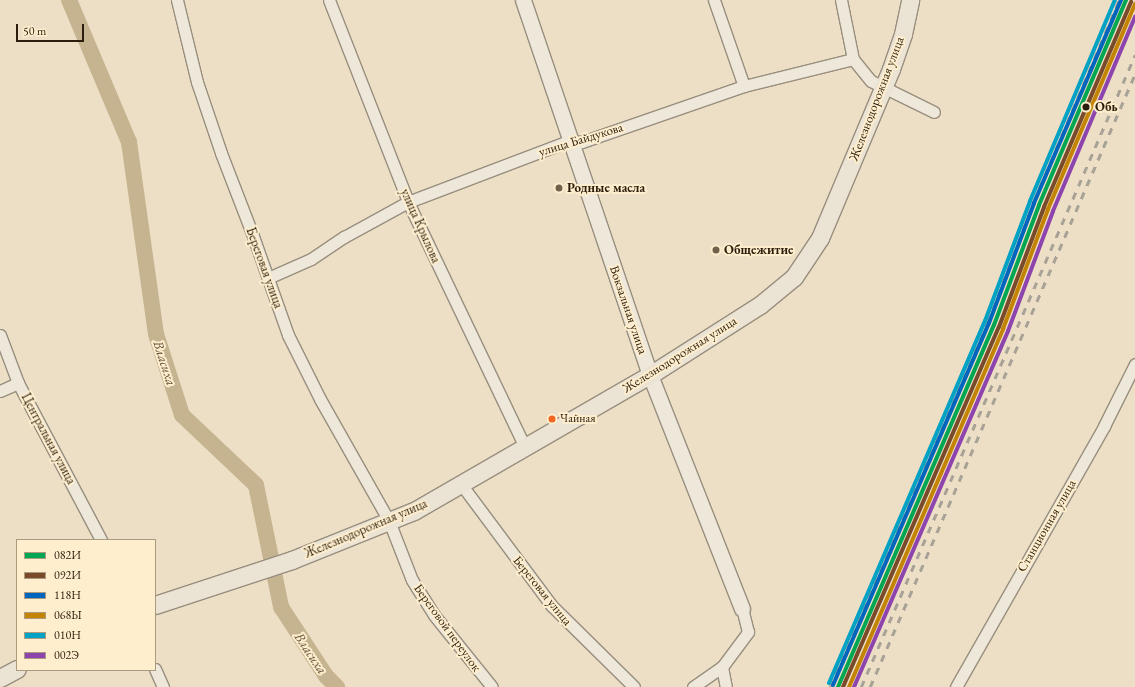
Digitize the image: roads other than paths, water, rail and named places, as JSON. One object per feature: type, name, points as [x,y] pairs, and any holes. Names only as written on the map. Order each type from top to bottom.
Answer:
[{"type":"main road","name":"Железнодорожная улица","points":[[156,605],[292,560],[389,521],[462,484],[650,375],[760,305],[794,277],[820,238],[883,89],[903,34],[910,0]]},
{"type":"main road","points":[[0,678],[16,670]]},
{"type":"street","name":"Береговая улица","points":[[177,0],[209,118],[288,335],[320,399],[389,521]]},
{"type":"street","name":"улица Крылова","points":[[329,0],[408,202],[525,447]]},
{"type":"street","name":"Вокзальная улица","points":[[523,0],[650,375],[742,608],[748,632],[722,668],[693,687]]},
{"type":"street","points":[[714,0],[744,86]]},
{"type":"street","points":[[841,0],[853,59],[871,81],[883,89],[934,112]]},
{"type":"street","name":"улица Байдукова","points":[[268,278],[311,259],[344,237],[408,202],[570,141],[582,142],[744,86],[853,59]]},
{"type":"street","name":"Центральная улица","points":[[0,335],[18,383],[100,539]]},
{"type":"street","name":"Станционная улица","points":[[956,687],[1104,426],[1135,364]]},
{"type":"street","points":[[0,391],[18,383]]},
{"type":"street","name":"Береговая улица","points":[[462,484],[552,606],[634,687]]},
{"type":"street","name":"Береговой переулок","points":[[389,521],[412,580],[434,615],[492,687]]},
{"type":"street","points":[[722,668],[726,687]]},
{"type":"street","points":[[156,671],[163,687]]},
{"type":"waterway","name":"Власиха","points":[[69,0],[129,142],[156,334],[182,415],[256,485],[281,607],[326,676],[337,687]]},
{"type":"railway","points":[[830,687],[988,322],[1034,201],[1119,0]]},
{"type":"railway","points":[[861,687],[1135,55]]},
{"type":"railway","points":[[870,687],[1135,74]]},
{"type":"place","name":"Обь","points":[[1086,107]]},
{"type":"place","name":"Родные масла","points":[[559,188]]},
{"type":"place","name":"Общежитие","points":[[716,250]]},
{"type":"place","name":"Чайная","points":[[552,419]]}]
